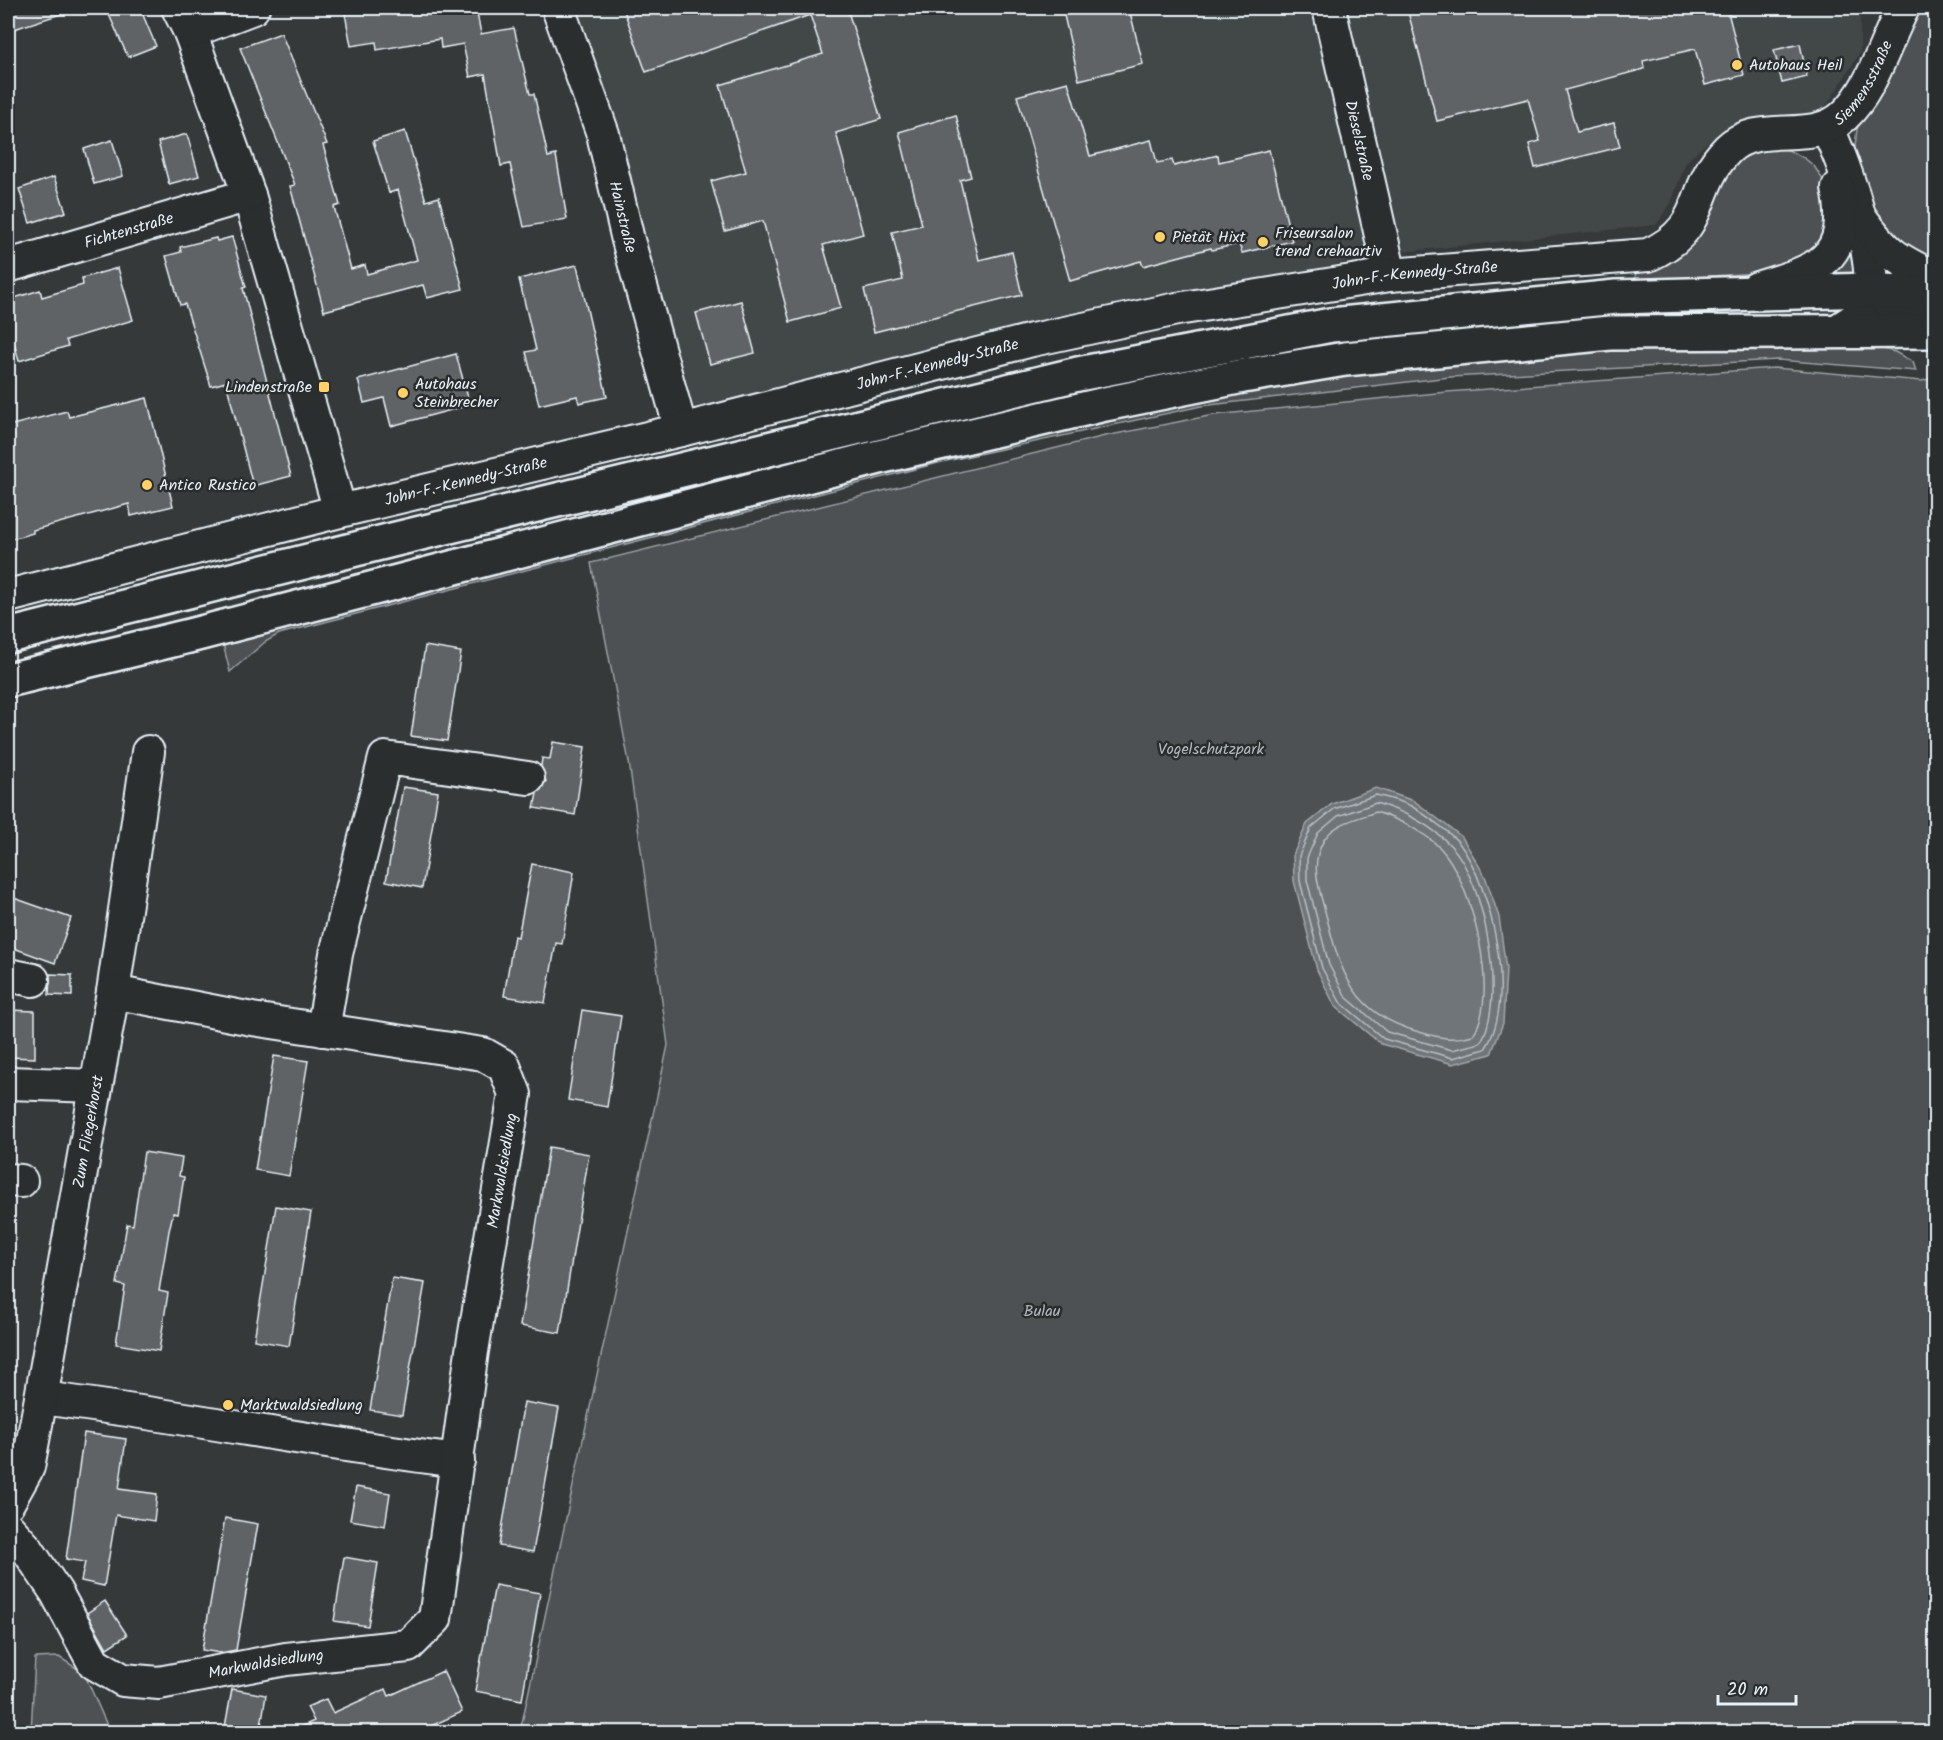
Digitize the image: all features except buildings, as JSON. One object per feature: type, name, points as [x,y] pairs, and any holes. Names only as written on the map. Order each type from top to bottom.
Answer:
[{"type":"main road","points":[[8,636],[392,540],[1078,374],[1229,343],[1331,325],[1616,297],[1872,290],[1935,295]]},
{"type":"main road","points":[[8,680],[879,457],[1105,404],[1243,376],[1345,359],[1610,333],[1935,331]]},
{"type":"street","points":[[253,8],[184,20],[249,195],[340,511]]},
{"type":"street","name":"Hainstraße","points":[[558,8],[603,134],[628,240],[681,430]]},
{"type":"street","name":"Dieselstraße","points":[[1329,8],[1390,275]]},
{"type":"street","name":"Siemensstraße","points":[[1827,128],[1844,116],[1860,94],[1894,15]]},
{"type":"street","points":[[1827,128],[1841,155],[1860,216],[1872,290],[1865,311],[1836,332]]},
{"type":"street","points":[[1745,292],[1804,274],[1825,261],[1832,251],[1842,227],[1842,209],[1827,128]]},
{"type":"street","name":"John-F.-Kennedy-Straße","points":[[8,596],[340,511],[681,430],[1032,340],[1177,309],[1390,275],[1648,255],[1671,243],[1683,232],[1712,170],[1730,148],[1756,135],[1827,128]]},
{"type":"street","name":"Fichtenstraße","points":[[8,266],[249,195]]},
{"type":"street","points":[[1860,216],[1881,247],[1900,261],[1935,278]]},
{"type":"street","points":[[1872,290],[1935,331]]},
{"type":"street","name":"Zum Fliegerhorst","points":[[8,1503],[28,1467],[41,1398],[113,992],[148,752]]},
{"type":"street","points":[[322,1030],[336,954],[385,758],[528,778]]},
{"type":"street","name":"Markwaldsiedlung","points":[[8,1528],[27,1549],[56,1592],[94,1663],[123,1680],[159,1683],[286,1659],[408,1646],[435,1619],[472,1351],[515,1094],[504,1066],[483,1054],[322,1030],[113,992]]},
{"type":"street","points":[[8,1083],[96,1086]]},
{"type":"street","points":[[41,1398],[195,1419],[358,1449],[458,1461]]},
{"type":"shaded area","points":[[568,8],[1860,8],[1860,53],[1823,111],[1736,127],[1710,140],[1686,162],[1671,203],[1656,225],[1364,256],[1039,353],[690,444],[613,125]]},
{"type":"green space","points":[[1918,8],[1935,8],[1935,266],[1907,256],[1873,212],[1858,173],[1855,146],[1857,129]]},
{"type":"green space","points":[[1769,147],[1788,150],[1804,158],[1814,166],[1825,183],[1827,234],[1812,254],[1788,271],[1635,281],[1636,268],[1667,261],[1688,248],[1700,230],[1726,173],[1743,157]]},
{"type":"green space","points":[[1849,212],[1857,277],[1817,282]]},
{"type":"green space","points":[[1858,343],[1895,352],[1913,362],[1916,371],[1778,360],[1450,377],[1201,406],[942,462],[279,634],[265,642],[230,672],[222,640],[880,471],[1246,387],[1612,345]]},
{"type":"green space","name":"Bulau","points":[[1774,368],[1922,381],[1935,377],[1935,1732],[520,1732],[668,1045],[629,762],[591,563],[1105,436],[1214,415],[1447,392]]},
{"type":"green space","points":[[59,1657],[84,1673],[110,1732],[31,1732],[35,1658]]},
{"type":"water","points":[[1376,788],[1414,801],[1462,837],[1485,876],[1499,917],[1506,969],[1503,1023],[1491,1054],[1453,1064],[1381,1044],[1335,1006],[1317,970],[1294,881],[1293,855],[1307,824],[1332,804]]},
{"type":"place","name":"Autohaus Heil","points":[[1737,65]]},
{"type":"place","name":"Pietät Hixt","points":[[1160,237]]},
{"type":"place","name":"Friseursalon trend crehaartiv","points":[[1263,242]]},
{"type":"place","name":"Lindenstraße","points":[[324,387]]},
{"type":"place","name":"Autohaus Steinbrecher","points":[[403,393]]},
{"type":"place","name":"Antico Rustico","points":[[147,485]]},
{"type":"place","name":"Marktwaldsiedlung","points":[[228,1405]]},
{"type":"park label","name":"Vogelschutzpark","points":[[1211,749]]}]
